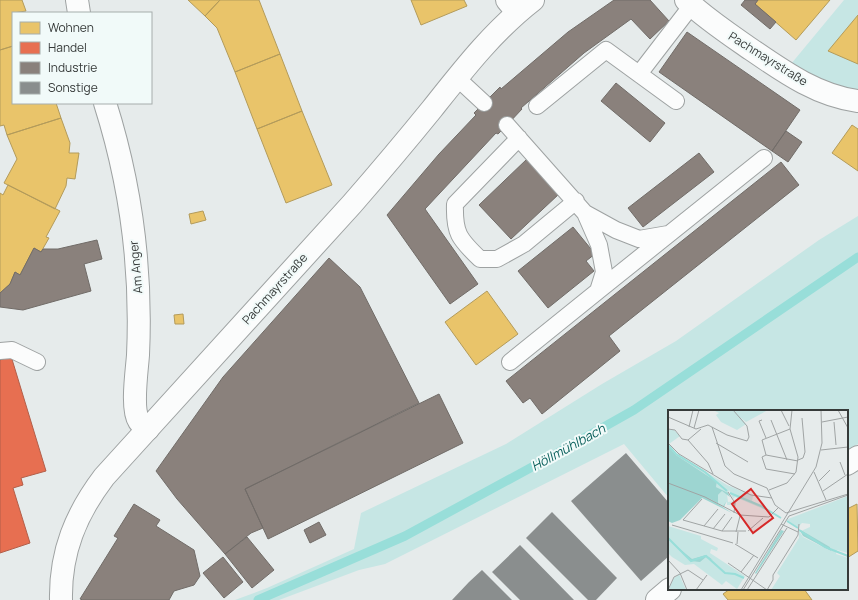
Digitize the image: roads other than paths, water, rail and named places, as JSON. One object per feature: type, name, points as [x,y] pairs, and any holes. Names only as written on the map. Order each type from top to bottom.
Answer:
[{"type":"street","points":[[77,0],[79,12]]},
{"type":"street","name":"Pachmayrstraße","points":[[689,2],[721,29],[797,79],[828,94],[858,100]]},
{"type":"street","name":"Pachmayrstraße","points":[[61,600],[64,558],[74,526],[88,498],[104,477],[352,204],[390,160],[474,56],[519,4]]},
{"type":"street","name":"Am Anger","points":[[105,104],[124,172],[138,266],[140,314],[135,405],[138,420],[148,429]]},
{"type":"street","points":[[848,463],[858,457]]},
{"type":"street","points":[[657,600],[669,590]]},
{"type":"lane","points":[[639,74],[689,2]]},
{"type":"lane","points":[[537,106],[606,50],[676,101]]},
{"type":"lane","points":[[457,78],[484,103]]},
{"type":"lane","points":[[507,125],[581,207],[616,230],[639,239],[670,234]]},
{"type":"lane","points":[[519,138],[455,204],[454,224],[464,243],[480,259],[497,260],[581,207]]},
{"type":"lane","points":[[510,362],[764,158]]},
{"type":"lane","points":[[581,207],[599,245],[604,272],[598,291]]},
{"type":"lane","points":[[0,351],[12,350],[37,362]]},
{"type":"waterway","name":"Höllmühlbach","points":[[258,600],[405,536],[634,410],[858,257]]}]
